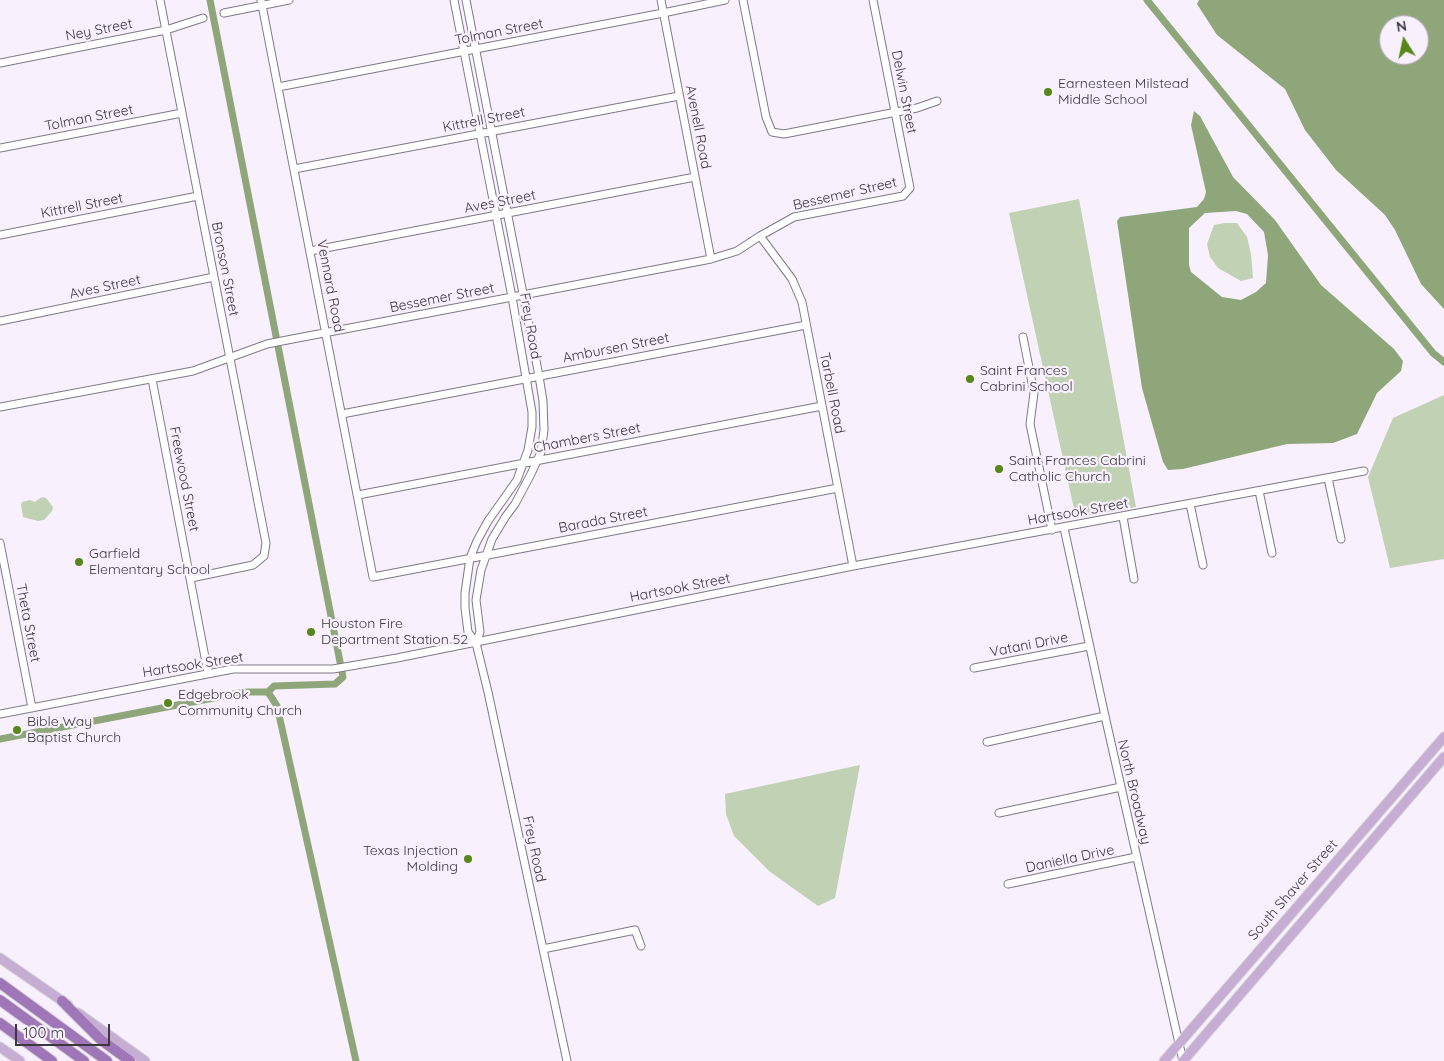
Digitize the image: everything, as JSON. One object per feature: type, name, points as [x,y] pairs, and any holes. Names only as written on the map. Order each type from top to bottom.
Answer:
[{"type":"highway","points":[[0,983],[107,1061]]},
{"type":"highway","points":[[0,1000],[84,1061]]},
{"type":"highway","points":[[62,1001],[102,1040],[130,1061]]},
{"type":"highway","points":[[0,1023],[52,1061]]},
{"type":"main road","name":"South Shaver Street","points":[[1164,1061],[1444,737]]},
{"type":"main road","name":"South Shaver Street","points":[[1183,1061],[1444,757]]},
{"type":"main road","points":[[1411,775],[1421,784]]},
{"type":"main road","points":[[1350,845],[1361,855]]},
{"type":"main road","points":[[1305,898],[1316,907]]},
{"type":"main road","points":[[0,958],[145,1061]]},
{"type":"main road","points":[[0,1047],[20,1061]]},
{"type":"street","name":"Bronson Street","points":[[160,0],[266,543],[264,556],[253,565],[191,578]]},
{"type":"street","points":[[224,13],[262,3],[289,0]]},
{"type":"street","name":"Frey Road","points":[[454,0],[531,398],[532,427],[528,450],[517,480],[488,521],[470,558],[465,608],[468,632],[476,642],[567,1061]]},
{"type":"street","name":"Frey Road","points":[[466,0],[539,376],[543,401],[544,430],[541,452],[537,461],[524,488],[492,539],[486,555],[477,587],[477,611],[480,632],[476,642]]},
{"type":"street","name":"Avenell Road","points":[[661,0],[711,259]]},
{"type":"street","name":"Tolman Street","points":[[278,87],[725,0]]},
{"type":"street","points":[[743,0],[766,117],[772,132],[784,134],[917,108],[937,101]]},
{"type":"street","name":"Delwin Street","points":[[873,0],[910,188]]},
{"type":"street","name":"Vennard Road","points":[[262,3],[373,577]]},
{"type":"street","name":"Ney Street","points":[[0,63],[166,30],[203,18]]},
{"type":"street","name":"Kittrell Street","points":[[294,169],[679,96]]},
{"type":"street","name":"Tolman Street","points":[[0,148],[182,113]]},
{"type":"street","name":"Aves Street","points":[[310,251],[695,177]]},
{"type":"street","name":"Bessemer Street","points":[[0,407],[192,371],[267,344],[711,259],[737,251],[794,217],[903,196],[910,188]]},
{"type":"street","name":"Kittrell Street","points":[[0,235],[198,196]]},
{"type":"street","name":"Tarbell Road","points":[[760,236],[792,279],[802,302],[852,566]]},
{"type":"street","name":"Aves Street","points":[[0,321],[214,277]]},
{"type":"street","name":"Ambursen Street","points":[[342,414],[806,325]]},
{"type":"street","points":[[1023,338],[1034,393],[1030,424],[1052,530]]},
{"type":"street","name":"Freewood Street","points":[[152,379],[208,673]]},
{"type":"street","name":"Chambers Street","points":[[358,495],[822,406]]},
{"type":"street","name":"Hartsook Street","points":[[0,714],[233,669],[333,669],[852,566],[1364,471]]},
{"type":"street","points":[[1328,478],[1341,539]]},
{"type":"street","name":"Barada Street","points":[[373,577],[838,488]]},
{"type":"street","points":[[1259,491],[1272,553]]},
{"type":"street","points":[[1190,504],[1203,565]]},
{"type":"street","points":[[1123,517],[1134,579]]},
{"type":"street","name":"North Broadway","points":[[1064,528],[1104,716],[1183,1061]]},
{"type":"street","name":"Theta Street","points":[[0,543],[32,708]]},
{"type":"street","name":"Vatani Drive","points":[[974,668],[1089,646]]},
{"type":"street","points":[[987,742],[1104,716]]},
{"type":"street","points":[[999,813],[1121,787]]},
{"type":"street","name":"Daniella Drive","points":[[1008,884],[1136,857]]},
{"type":"street","points":[[542,949],[634,930],[641,946]]},
{"type":"shaded area","points":[[1199,0],[1444,0],[1444,309],[1421,284],[1395,230],[1385,215],[1336,170],[1305,130],[1285,89],[1217,35],[1197,4]]},
{"type":"shaded area","points":[[1194,111],[1200,116],[1233,177],[1275,220],[1321,285],[1394,349],[1403,361],[1401,371],[1377,393],[1357,434],[1333,443],[1287,444],[1183,469],[1168,470],[1163,462],[1142,388],[1117,221],[1120,217],[1197,207],[1204,199],[1206,192],[1191,125]],"holes":[[[1236,211],[1247,214],[1264,232],[1268,255],[1266,283],[1256,292],[1241,300],[1222,297],[1191,272],[1189,265],[1189,228],[1205,213]]]},
{"type":"shaded area","points":[[1079,199],[1136,507],[1076,518],[1009,213]]},
{"type":"shaded area","points":[[1237,223],[1247,237],[1253,278],[1241,281],[1218,268],[1210,257],[1207,244],[1214,225]]},
{"type":"shaded area","points":[[1444,395],[1444,559],[1390,568],[1368,477],[1393,418]]},
{"type":"shaded area","points":[[44,497],[53,507],[44,520],[38,521],[23,517],[22,502],[30,500],[35,502]]},
{"type":"shaded area","points":[[860,765],[835,898],[818,906],[769,871],[734,836],[726,814],[725,794]]},
{"type":"waterway","points":[[0,739],[245,692],[268,692],[274,686],[335,684],[343,677],[210,0]]},
{"type":"waterway","points":[[1147,0],[1433,353],[1444,362]]},
{"type":"waterway","points":[[268,692],[277,706],[356,1061]]},
{"type":"place","name":"Earnesteen Milstead Middle School","points":[[1048,92]]},
{"type":"place","name":"Saint Frances Cabrini School","points":[[970,379]]},
{"type":"place","name":"Saint Frances Cabrini Catholic Church","points":[[999,469]]},
{"type":"place","name":"Garfield Elementary School","points":[[79,562]]},
{"type":"place","name":"Houston Fire Department Station 52","points":[[311,632]]},
{"type":"place","name":"Edgebrook Community Church","points":[[168,703]]},
{"type":"place","name":"Bible Way Baptist Church","points":[[17,730]]},
{"type":"place","name":"Texas Injection Molding","points":[[468,859]]}]
